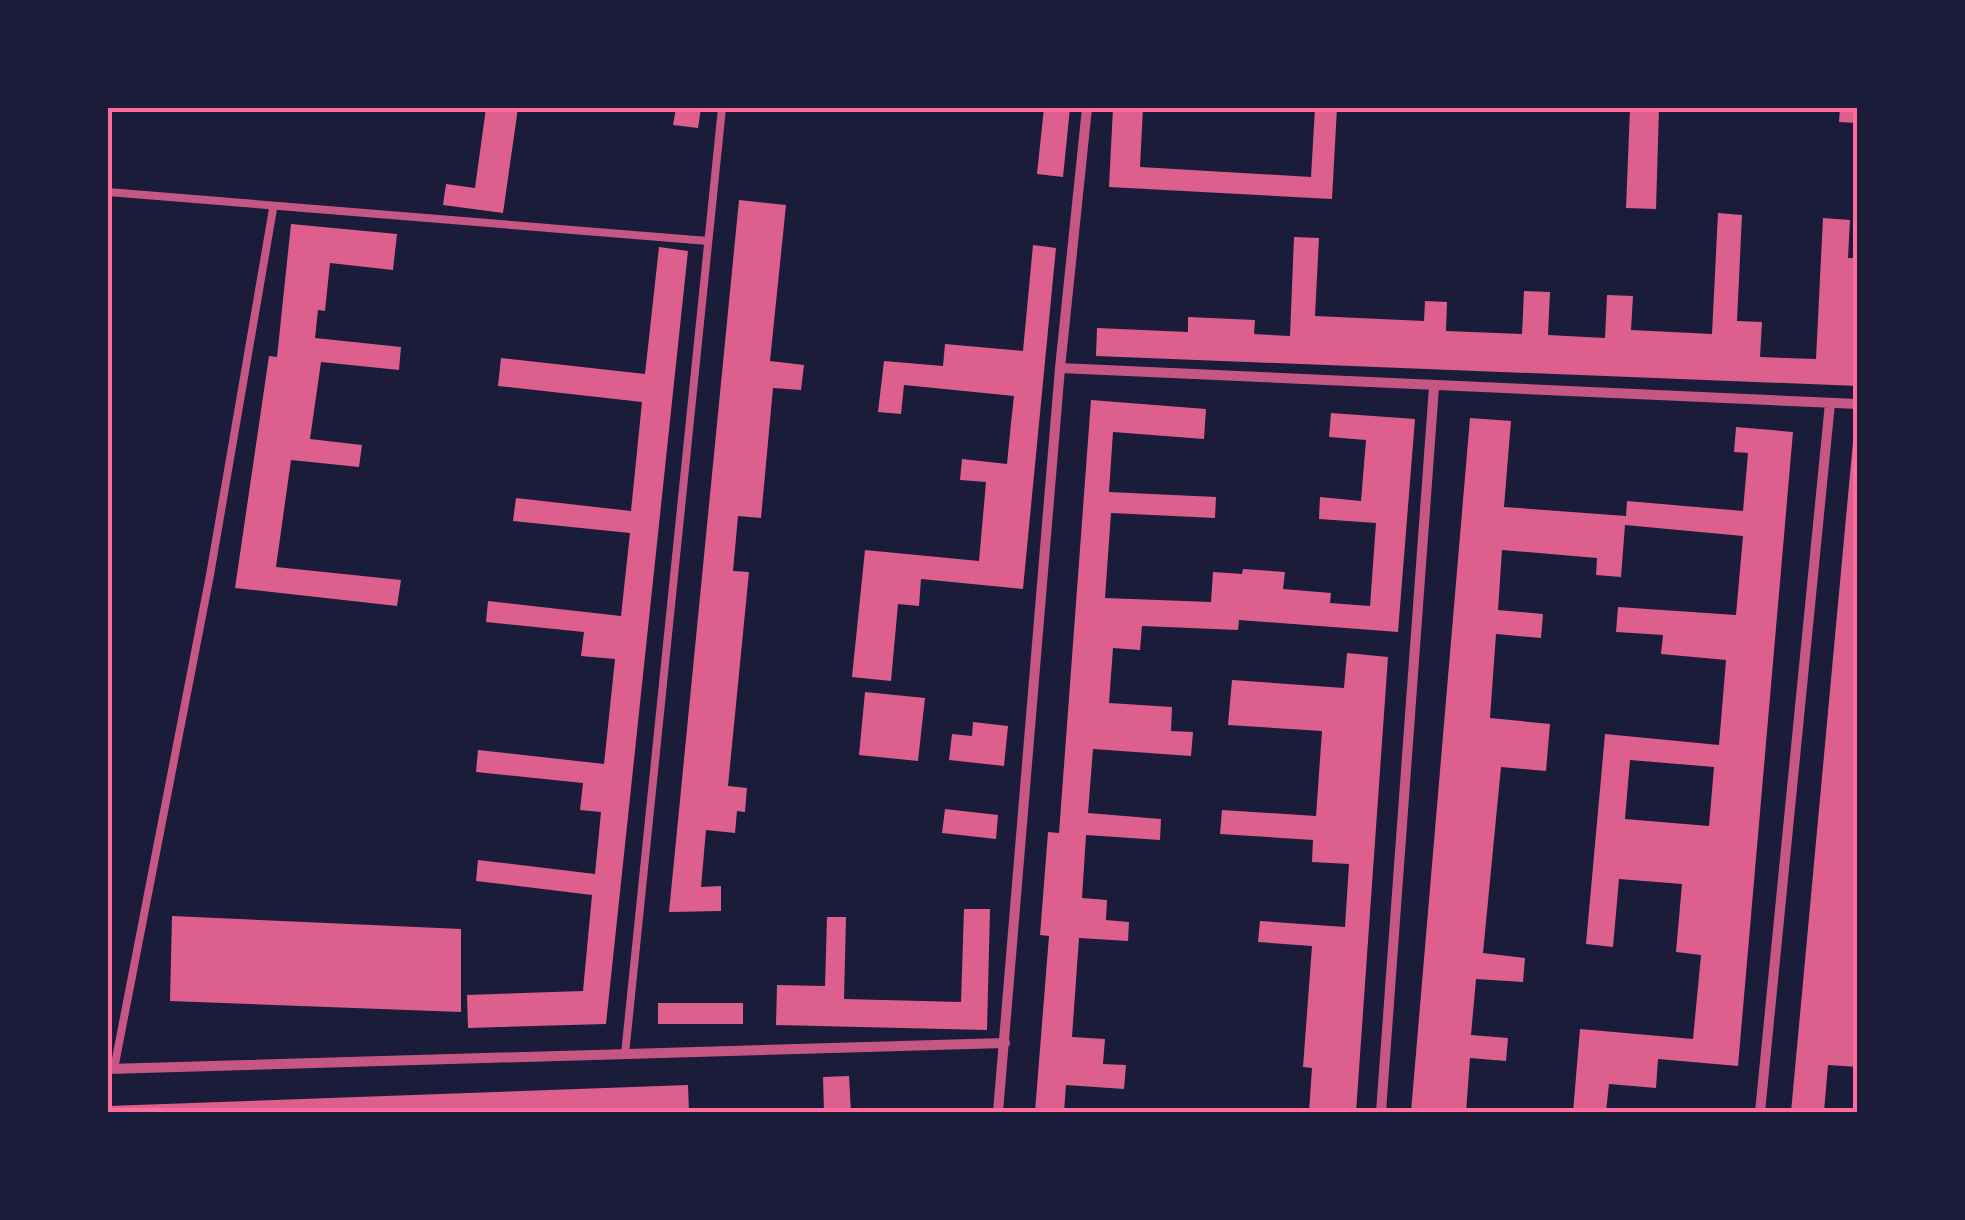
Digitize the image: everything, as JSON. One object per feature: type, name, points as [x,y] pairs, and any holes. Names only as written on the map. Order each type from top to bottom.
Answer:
[{"type":"street","points":[[998,1112],[1060,368],[1086,108]]},
{"type":"street","points":[[1060,368],[1858,404]]},
{"type":"street","points":[[1381,1112],[1434,387]]},
{"type":"street","points":[[1760,1112],[1830,403]]},
{"type":"street","points":[[110,1069],[1005,1043]]},
{"type":"lane","points":[[625,1054],[722,108]]},
{"type":"lane","points":[[108,192],[273,209],[708,241]]},
{"type":"lane","points":[[110,1069],[206,594],[273,209]]},
{"type":"building","points":[[486,108],[518,108],[503,213],[443,205],[446,184],[475,188]]},
{"type":"building","points":[[676,108],[701,108],[698,128],[673,125]]},
{"type":"building","points":[[1044,108],[1070,108],[1063,177],[1037,174]]},
{"type":"building","points":[[1113,108],[1143,108],[1140,167],[1311,177],[1315,108],[1337,108],[1332,199],[1109,187]]},
{"type":"building","points":[[1630,108],[1659,108],[1656,209],[1626,208]]},
{"type":"building","points":[[1840,108],[1858,108],[1858,123],[1839,122]]},
{"type":"building","points":[[739,200],[786,205],[770,361],[804,365],[801,390],[773,388],[761,518],[738,516],[733,571],[749,572],[728,786],[747,788],[745,812],[737,811],[735,833],[706,830],[701,887],[721,886],[721,911],[669,912]]},
{"type":"building","points":[[1718,213],[1742,215],[1737,321],[1762,322],[1760,357],[1816,359],[1823,218],[1850,220],[1848,258],[1858,258],[1858,386],[1096,356],[1097,328],[1188,332],[1188,317],[1255,320],[1254,334],[1290,336],[1294,237],[1319,238],[1315,316],[1424,321],[1425,301],[1447,302],[1446,331],[1522,334],[1524,291],[1550,292],[1548,335],[1605,338],[1607,295],[1633,296],[1631,330],[1712,334]]},
{"type":"building","points":[[291,224],[397,234],[393,270],[330,263],[325,311],[318,310],[315,338],[401,347],[399,370],[321,362],[310,439],[362,445],[359,467],[291,460],[276,567],[401,580],[397,606],[235,588],[269,356],[277,357]]},
{"type":"building","points":[[1033,245],[1056,248],[1023,589],[921,579],[919,606],[898,604],[891,681],[852,677],[865,550],[979,561],[986,482],[960,480],[962,459],[1007,464],[1014,396],[904,385],[901,414],[878,412],[884,361],[943,366],[945,344],[1023,351]]},
{"type":"building","points":[[659,247],[688,251],[606,1024],[468,1028],[467,995],[583,991],[592,895],[476,881],[478,860],[595,874],[601,812],[580,810],[583,783],[476,772],[478,750],[604,764],[615,659],[581,656],[584,632],[486,622],[488,601],[621,616],[630,533],[513,521],[516,498],[631,511],[642,402],[498,386],[501,358],[645,374]]},
{"type":"building","points":[[1091,400],[1206,409],[1204,439],[1113,432],[1109,492],[1216,497],[1215,518],[1111,513],[1105,598],[1211,602],[1213,572],[1242,574],[1243,569],[1285,572],[1283,589],[1331,593],[1330,603],[1370,606],[1376,523],[1319,519],[1320,497],[1361,501],[1366,440],[1329,437],[1331,413],[1415,419],[1398,632],[1239,620],[1238,630],[1142,626],[1140,650],[1113,648],[1109,703],[1172,707],[1171,731],[1193,732],[1191,756],[1093,749],[1088,813],[1161,819],[1160,840],[1086,835],[1082,898],[1107,900],[1106,920],[1129,922],[1128,941],[1079,938],[1072,1037],[1105,1039],[1103,1064],[1126,1065],[1124,1089],[1066,1085],[1064,1112],[1035,1112],[1049,936],[1040,935],[1048,832],[1059,833]]},
{"type":"building","points":[[1470,418],[1511,421],[1504,507],[1626,516],[1627,501],[1743,511],[1748,453],[1734,452],[1736,427],[1793,432],[1738,1066],[1658,1059],[1656,1088],[1609,1084],[1606,1112],[1573,1112],[1580,1029],[1693,1039],[1701,955],[1676,952],[1682,884],[1619,879],[1613,947],[1586,944],[1605,734],[1719,745],[1726,660],[1661,654],[1663,635],[1616,632],[1618,607],[1736,615],[1743,536],[1625,525],[1621,577],[1596,575],[1597,558],[1502,550],[1498,610],[1543,614],[1541,638],[1496,634],[1490,718],[1550,724],[1546,771],[1501,767],[1483,953],[1525,958],[1523,982],[1476,979],[1471,1035],[1508,1038],[1506,1061],[1470,1058],[1466,1112],[1411,1112]],"holes":[[[1630,760],[1714,767],[1709,826],[1625,819]]]},
{"type":"building","points":[[1854,431],[1858,431],[1858,1067],[1828,1065],[1824,1112],[1791,1112]]},
{"type":"building","points":[[1347,653],[1388,657],[1356,1112],[1309,1112],[1312,1068],[1303,1067],[1312,946],[1258,942],[1260,921],[1345,927],[1349,864],[1312,862],[1313,840],[1220,834],[1222,810],[1316,816],[1322,731],[1228,725],[1232,680],[1344,688]]},
{"type":"building","points":[[865,692],[925,698],[918,761],[859,755]]},
{"type":"building","points":[[973,722],[1008,726],[1004,766],[949,760],[952,734],[972,736]]},
{"type":"building","points":[[945,809],[998,815],[996,839],[942,833]]},
{"type":"building","points":[[964,909],[990,909],[987,1030],[776,1025],[777,985],[825,986],[827,917],[846,917],[844,999],[961,1002]]},
{"type":"building","points":[[172,916],[461,929],[461,1012],[170,1001]]},
{"type":"building","points":[[658,1003],[743,1003],[743,1024],[658,1024]]},
{"type":"building","points":[[849,1076],[851,1112],[824,1112],[823,1077]]},
{"type":"building","points":[[688,1085],[689,1112],[108,1112],[108,1106]]}]
